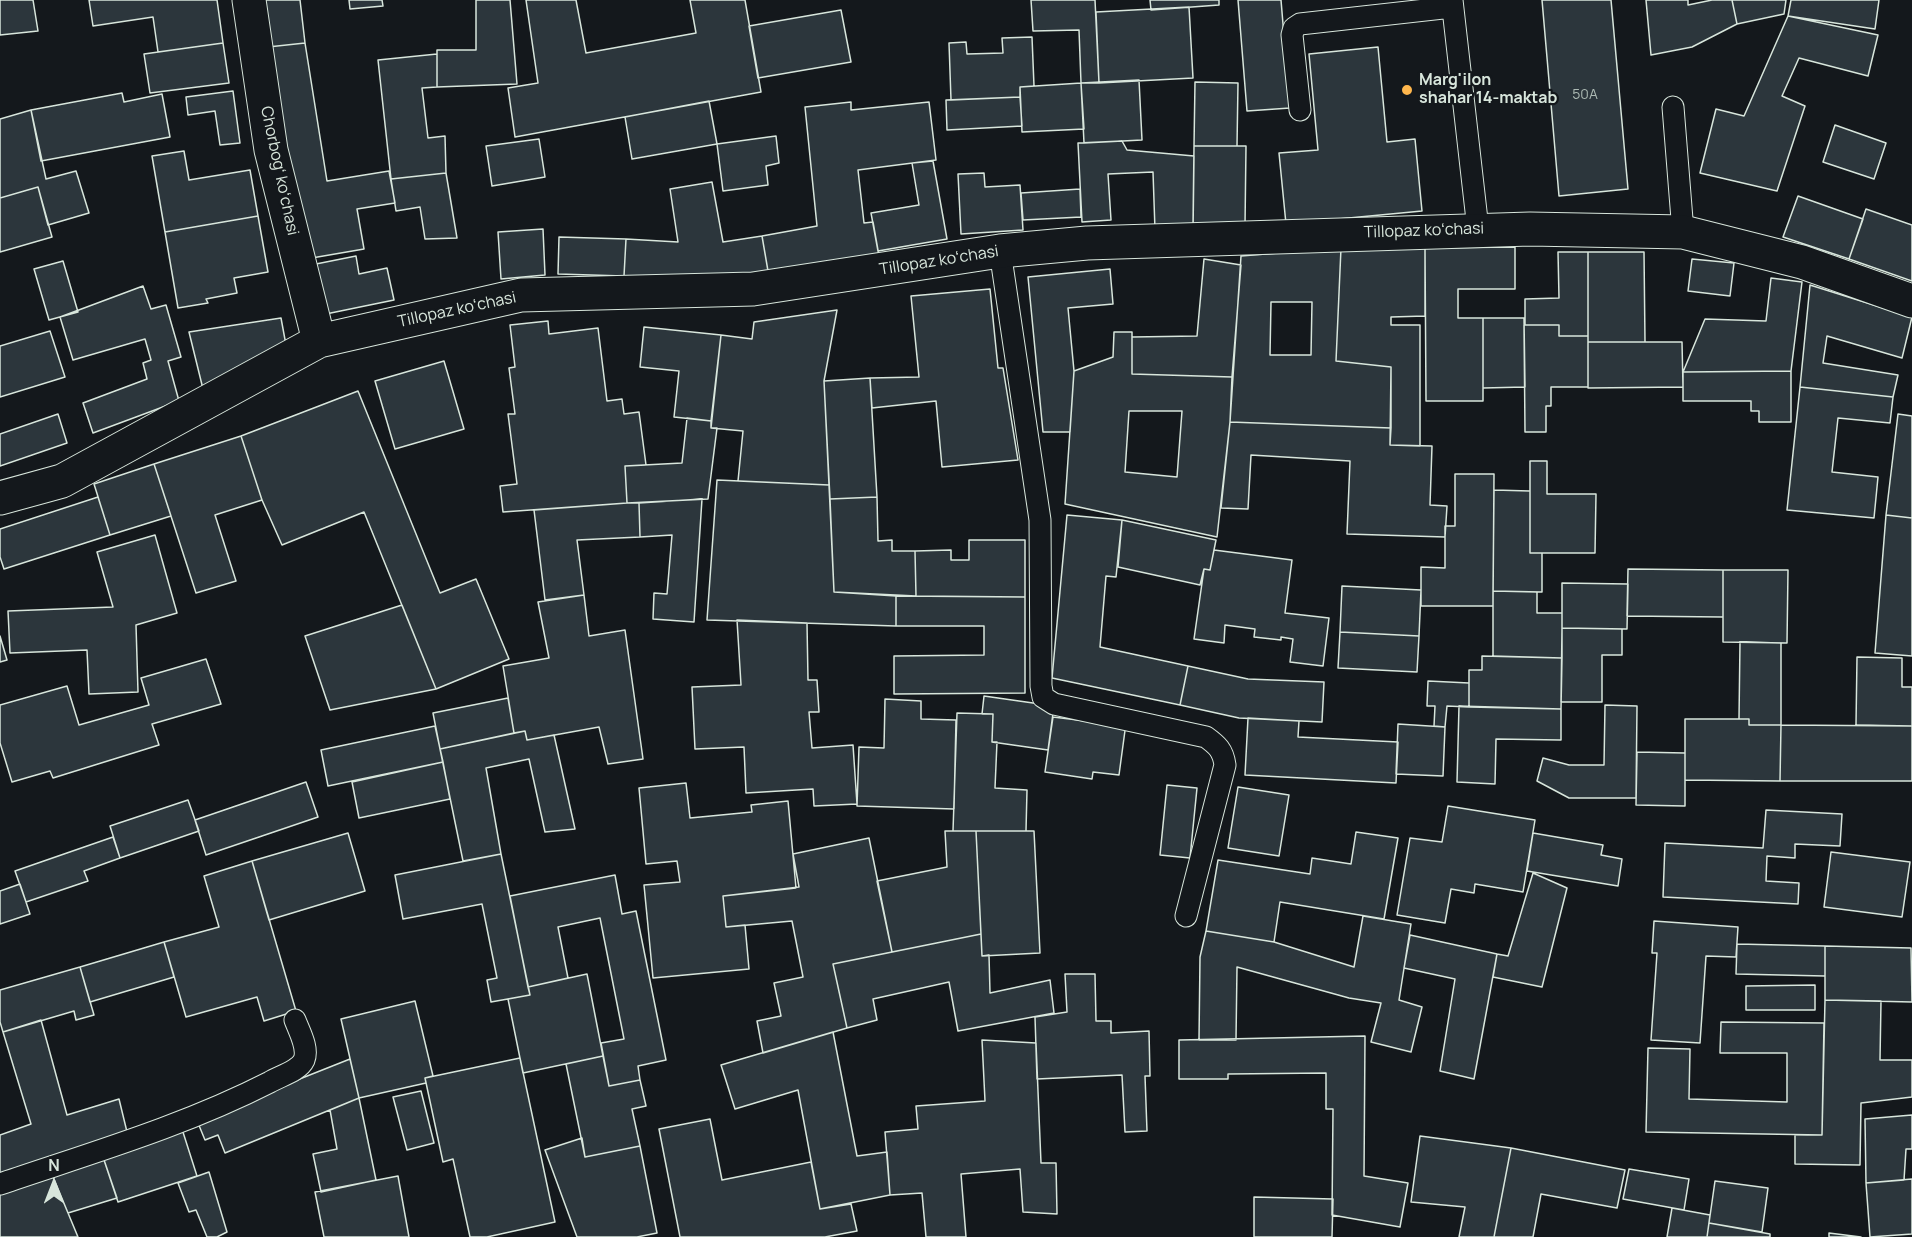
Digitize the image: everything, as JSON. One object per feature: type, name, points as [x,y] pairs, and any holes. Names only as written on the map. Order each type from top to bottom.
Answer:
[{"type":"street","name":"Chorbogʻ koʻchasi","points":[[249,0],[271,150],[319,341]]},
{"type":"street","name":"Tillopaz koʻchasi","points":[[0,498],[62,480],[319,341],[521,296],[753,289],[1000,251],[1087,243],[1530,229],[1683,232],[1802,262],[1912,301]]},
{"type":"lane","points":[[1300,110],[1293,28],[1300,24],[1452,3],[1478,229]]},
{"type":"lane","points":[[1673,107],[1683,232]]},
{"type":"lane","points":[[1000,251],[1040,520],[1041,686],[1043,697],[1054,704],[1206,737],[1217,745],[1224,755],[1225,765],[1186,916]]},
{"type":"lane","points":[[0,1184],[171,1126],[249,1093],[300,1066],[305,1058],[305,1049],[295,1020]]},
{"type":"building","points":[[0,0],[33,0],[38,31],[0,35]]},
{"type":"building","points":[[89,0],[217,0],[223,43],[158,52],[153,17],[93,26]]},
{"type":"building","points":[[262,0],[300,0],[305,43],[268,47]]},
{"type":"building","points":[[349,0],[382,0],[383,6],[350,9]]},
{"type":"building","points":[[476,0],[510,0],[517,84],[437,87],[437,50],[476,50]]},
{"type":"building","points":[[526,0],[576,0],[586,53],[696,33],[690,0],[745,0],[761,92],[515,137],[508,88],[538,83]]},
{"type":"building","points":[[1031,0],[1095,0],[1099,83],[1081,83],[1079,30],[1033,31]]},
{"type":"building","points":[[1150,0],[1219,0],[1219,5],[1151,10]]},
{"type":"building","points":[[1238,0],[1281,0],[1290,108],[1247,111]]},
{"type":"building","points":[[1542,0],[1611,0],[1628,189],[1559,196]]},
{"type":"building","points":[[1646,0],[1688,0],[1688,5],[1712,0],[1732,0],[1737,24],[1692,47],[1651,55]]},
{"type":"building","points":[[1732,0],[1786,0],[1784,14],[1737,24]]},
{"type":"building","points":[[1791,0],[1879,0],[1875,29],[1788,16]]},
{"type":"building","points":[[1189,7],[1193,78],[1099,83],[1096,12]]},
{"type":"building","points":[[841,10],[851,62],[758,78],[749,26]]},
{"type":"building","points":[[1788,16],[1878,35],[1868,76],[1799,58],[1782,96],[1805,106],[1777,191],[1700,173],[1716,109],[1744,116]]},
{"type":"building","points":[[1032,37],[1034,86],[1020,87],[1020,97],[951,100],[949,43],[966,42],[967,54],[1003,53],[1002,38]]},
{"type":"building","points":[[223,43],[229,83],[150,93],[144,54]]},
{"type":"building","points":[[305,43],[327,181],[389,171],[395,203],[357,209],[364,249],[306,259],[268,47]]},
{"type":"building","points":[[1378,47],[1387,142],[1415,139],[1422,211],[1286,224],[1279,153],[1318,150],[1309,54]]},
{"type":"building","points":[[437,54],[437,87],[422,88],[428,138],[445,136],[446,173],[391,179],[378,60]]},
{"type":"building","points":[[1139,80],[1142,140],[1084,143],[1081,83]]},
{"type":"building","points":[[1195,82],[1238,83],[1237,146],[1194,146]]},
{"type":"building","points":[[1081,83],[1084,129],[1022,132],[1020,87]]},
{"type":"building","points":[[233,91],[240,143],[220,145],[215,111],[188,115],[186,97]]},
{"type":"building","points":[[122,93],[124,102],[162,94],[170,137],[41,161],[31,110]]},
{"type":"building","points":[[1020,97],[1022,126],[947,130],[946,100]]},
{"type":"building","points":[[709,101],[717,144],[632,159],[625,117]]},
{"type":"building","points":[[851,102],[851,110],[929,102],[936,160],[858,170],[864,223],[873,222],[879,256],[768,271],[762,236],[817,226],[805,107]]},
{"type":"building","points":[[31,110],[46,179],[76,171],[89,213],[48,225],[38,187],[0,198],[0,119]]},
{"type":"building","points":[[1835,125],[1886,143],[1874,179],[1823,162]]},
{"type":"building","points":[[776,136],[779,163],[766,166],[768,185],[723,191],[717,144]]},
{"type":"building","points":[[539,139],[545,177],[492,186],[486,146]]},
{"type":"building","points":[[1122,141],[1127,150],[1194,156],[1193,234],[1155,230],[1153,172],[1108,174],[1111,220],[1082,222],[1078,143]]},
{"type":"building","points":[[1194,146],[1246,146],[1245,226],[1193,225]]},
{"type":"building","points":[[184,151],[189,180],[250,170],[258,216],[165,232],[152,156]]},
{"type":"building","points":[[933,161],[947,239],[878,251],[871,213],[919,205],[912,163]]},
{"type":"building","points":[[446,173],[457,238],[425,239],[420,207],[396,211],[391,179]]},
{"type":"building","points":[[984,173],[985,187],[1020,185],[1023,230],[961,234],[958,174]]},
{"type":"building","points":[[712,182],[723,242],[762,236],[768,271],[686,285],[624,276],[626,239],[678,242],[670,189]]},
{"type":"building","points":[[38,187],[52,237],[0,252],[0,198]]},
{"type":"building","points":[[1080,189],[1081,217],[1023,220],[1021,193]]},
{"type":"building","points":[[1798,196],[1863,219],[1849,259],[1783,237]]},
{"type":"building","points":[[1866,209],[1912,225],[1912,281],[1849,259]]},
{"type":"building","points":[[258,216],[268,272],[234,278],[237,293],[206,299],[208,303],[178,308],[165,232]]},
{"type":"building","points":[[543,229],[545,275],[501,279],[498,232]]},
{"type":"building","points":[[559,237],[626,239],[624,276],[558,274]]},
{"type":"building","points":[[1515,247],[1515,289],[1458,289],[1458,318],[1483,318],[1483,401],[1426,401],[1425,248]]},
{"type":"building","points":[[1341,248],[1336,361],[1391,367],[1391,428],[1230,422],[1241,256]],"holes":[[[1271,302],[1312,302],[1311,355],[1270,355]]]},
{"type":"building","points":[[1341,248],[1425,248],[1425,316],[1391,317],[1391,325],[1420,325],[1420,446],[1390,445],[1391,367],[1336,361]]},
{"type":"building","points":[[1558,252],[1588,252],[1588,336],[1559,336],[1559,325],[1525,325],[1525,299],[1559,298]]},
{"type":"building","points":[[1588,252],[1644,252],[1645,342],[1588,342]]},
{"type":"building","points":[[356,256],[359,274],[387,268],[394,300],[321,315],[311,265]]},
{"type":"building","points":[[1204,259],[1241,265],[1232,377],[1132,374],[1132,337],[1197,336]]},
{"type":"building","points":[[1692,259],[1734,263],[1730,296],[1688,291]]},
{"type":"building","points":[[63,261],[78,312],[49,320],[34,269]]},
{"type":"building","points":[[1110,269],[1113,304],[1068,308],[1074,371],[1070,432],[1043,432],[1028,277]]},
{"type":"building","points":[[1771,278],[1802,282],[1791,371],[1683,372],[1705,319],[1766,321]]},
{"type":"building","points":[[1810,285],[1912,317],[1902,358],[1827,336],[1823,363],[1898,375],[1893,397],[1800,387]]},
{"type":"building","points":[[143,286],[151,309],[166,305],[181,357],[168,361],[179,401],[93,433],[83,403],[147,379],[143,363],[151,360],[145,339],[73,360],[60,317]]},
{"type":"building","points":[[990,289],[998,368],[1003,368],[1018,460],[942,467],[936,401],[872,408],[870,378],[919,377],[911,296]]},
{"type":"building","points":[[837,310],[824,381],[829,485],[738,481],[743,431],[711,428],[721,335],[752,339],[754,322]]},
{"type":"building","points":[[281,318],[286,345],[204,393],[189,332]]},
{"type":"building","points":[[1483,318],[1524,318],[1525,387],[1483,388]]},
{"type":"building","points":[[548,321],[549,334],[598,328],[607,401],[622,399],[624,414],[639,412],[646,465],[625,466],[627,503],[503,512],[500,486],[517,484],[508,414],[515,414],[509,368],[515,367],[510,325]]},
{"type":"building","points":[[1524,325],[1559,325],[1559,336],[1588,336],[1588,387],[1551,387],[1551,406],[1546,406],[1546,432],[1525,432]]},
{"type":"building","points":[[644,327],[721,335],[711,421],[674,417],[679,371],[640,367]]},
{"type":"building","points":[[50,331],[65,377],[0,397],[0,346]]},
{"type":"building","points":[[1114,332],[1132,332],[1132,374],[1232,377],[1230,422],[1217,537],[1065,504],[1074,371],[1113,357]],"holes":[[[1129,411],[1182,411],[1177,477],[1125,472]]]},
{"type":"building","points":[[1588,342],[1682,342],[1683,387],[1588,388]]},
{"type":"building","points":[[444,361],[464,429],[395,449],[375,381]]},
{"type":"building","points":[[1791,371],[1791,422],[1759,422],[1759,411],[1751,411],[1751,401],[1683,401],[1683,372]]},
{"type":"building","points":[[870,378],[877,497],[830,499],[824,381]]},
{"type":"building","points":[[1800,387],[1893,397],[1890,423],[1838,418],[1832,472],[1878,477],[1874,518],[1787,510]]},
{"type":"building","points":[[358,391],[440,593],[476,579],[509,659],[436,689],[364,512],[282,545],[262,500],[241,436]]},
{"type":"building","points":[[58,414],[67,443],[0,466],[0,434]]},
{"type":"building","points":[[1898,414],[1912,416],[1912,518],[1886,515]]},
{"type":"building","points":[[687,418],[711,421],[711,428],[717,428],[708,499],[627,503],[625,466],[682,463]]},
{"type":"building","points":[[1230,422],[1391,428],[1390,445],[1432,446],[1430,505],[1447,506],[1445,537],[1347,534],[1350,461],[1251,455],[1248,509],[1221,508]]},
{"type":"building","points":[[241,436],[262,500],[215,515],[236,581],[196,593],[154,464]]},
{"type":"building","points":[[1530,461],[1547,461],[1547,494],[1596,494],[1595,553],[1530,553]]},
{"type":"building","points":[[154,464],[171,516],[110,535],[94,484]]},
{"type":"building","points":[[1455,474],[1494,474],[1493,606],[1421,606],[1421,567],[1445,568],[1445,526],[1455,526]]},
{"type":"building","points":[[717,480],[829,485],[834,592],[896,596],[896,626],[707,620]]},
{"type":"building","points":[[1494,490],[1530,491],[1530,553],[1542,553],[1542,592],[1493,591]]},
{"type":"building","points":[[98,497],[110,535],[4,569],[0,557],[0,529]]},
{"type":"building","points":[[877,497],[878,541],[892,540],[892,551],[915,551],[916,596],[834,592],[830,499]]},
{"type":"building","points":[[702,499],[694,622],[653,619],[654,593],[667,594],[672,535],[640,537],[639,503]]},
{"type":"building","points":[[639,503],[640,537],[577,540],[584,595],[545,600],[534,510]]},
{"type":"building","points":[[1067,515],[1122,520],[1116,577],[1106,576],[1100,647],[1188,666],[1180,705],[1052,678]]},
{"type":"building","points":[[1886,515],[1912,518],[1912,656],[1875,653]]},
{"type":"building","points":[[1122,520],[1216,540],[1210,570],[1204,569],[1200,585],[1118,567]]},
{"type":"building","points":[[155,535],[177,613],[136,625],[138,692],[89,694],[87,650],[10,653],[8,611],[113,607],[97,552]]},
{"type":"building","points":[[969,540],[1025,540],[1025,597],[916,596],[915,551],[951,550],[951,560],[969,560]]},
{"type":"building","points":[[1214,550],[1292,560],[1285,613],[1329,618],[1323,666],[1290,662],[1293,639],[1254,637],[1255,629],[1225,625],[1224,643],[1194,639],[1204,569],[1210,570]]},
{"type":"building","points":[[1628,569],[1723,570],[1723,617],[1627,616]]},
{"type":"building","points":[[1723,570],[1788,570],[1787,643],[1723,642]]},
{"type":"building","points":[[1562,583],[1628,584],[1627,629],[1562,628]]},
{"type":"building","points":[[1342,586],[1421,590],[1419,636],[1340,632]]},
{"type":"building","points":[[1493,591],[1537,592],[1537,613],[1562,613],[1562,658],[1493,656]]},
{"type":"building","points":[[584,595],[589,636],[625,630],[643,759],[608,764],[599,727],[527,740],[525,731],[514,733],[503,666],[549,658],[538,602]]},
{"type":"building","points":[[896,596],[1025,597],[1025,693],[894,694],[894,656],[984,655],[984,626],[896,626]]},
{"type":"building","points":[[402,605],[436,689],[330,710],[305,636]]},
{"type":"building","points":[[737,620],[807,623],[808,680],[817,680],[819,712],[809,712],[812,748],[853,745],[857,804],[814,806],[813,789],[746,793],[744,747],[695,749],[692,687],[741,685]]},
{"type":"building","points":[[1562,628],[1622,629],[1622,655],[1602,655],[1602,702],[1561,702]]},
{"type":"building","points":[[1340,632],[1419,636],[1417,672],[1338,668]]},
{"type":"building","points":[[0,636],[7,660],[0,662]]},
{"type":"building","points":[[1740,642],[1781,643],[1781,725],[1749,725],[1749,719],[1739,719]]},
{"type":"building","points":[[1482,656],[1562,658],[1561,709],[1469,707],[1469,670],[1482,670]]},
{"type":"building","points":[[1857,657],[1902,658],[1902,687],[1912,687],[1912,726],[1856,725]]},
{"type":"building","points":[[206,659],[221,704],[152,724],[159,745],[53,778],[50,771],[12,782],[0,743],[0,705],[67,686],[79,725],[149,705],[141,678]]},
{"type":"building","points":[[1188,666],[1248,679],[1324,682],[1322,722],[1239,718],[1180,705]]},
{"type":"building","points":[[1428,681],[1469,683],[1469,707],[1447,706],[1445,727],[1434,726],[1435,706],[1427,706]]},
{"type":"building","points":[[984,696],[1054,706],[1048,750],[992,742],[993,714],[982,714]]},
{"type":"building","points":[[508,698],[514,733],[440,749],[433,713]]},
{"type":"building","points":[[885,699],[921,701],[921,719],[956,720],[954,809],[857,806],[859,747],[884,748]]},
{"type":"building","points":[[1605,705],[1637,706],[1636,798],[1569,798],[1537,781],[1543,758],[1569,765],[1604,765]]},
{"type":"building","points":[[1459,706],[1561,709],[1561,740],[1496,739],[1495,784],[1457,782]]},
{"type":"building","points":[[957,713],[993,714],[992,742],[997,742],[995,788],[1027,790],[1026,831],[953,831]]},
{"type":"building","points":[[1053,717],[1126,723],[1119,775],[1093,772],[1092,779],[1045,772]]},
{"type":"building","points":[[1248,718],[1299,721],[1298,737],[1398,742],[1396,783],[1245,775]]},
{"type":"building","points":[[1685,719],[1749,719],[1749,725],[1781,725],[1780,781],[1685,780]]},
{"type":"building","points":[[1398,724],[1445,727],[1443,776],[1396,774]]},
{"type":"building","points":[[1781,725],[1912,726],[1912,781],[1780,781]]},
{"type":"building","points":[[435,726],[443,762],[328,786],[321,750]]},
{"type":"building","points":[[525,731],[527,740],[554,735],[575,829],[545,832],[529,759],[486,768],[501,854],[463,861],[440,749]]},
{"type":"building","points":[[1637,752],[1685,753],[1685,806],[1636,805]]},
{"type":"building","points":[[443,762],[450,799],[359,818],[352,782]]},
{"type":"building","points":[[306,782],[318,817],[206,855],[195,820]]},
{"type":"building","points":[[686,783],[690,818],[752,812],[751,805],[788,801],[796,888],[723,896],[726,927],[745,925],[749,969],[653,978],[644,885],[680,882],[677,861],[646,864],[639,788]]},
{"type":"building","points":[[1167,785],[1197,788],[1190,858],[1160,855]]},
{"type":"building","points":[[1238,787],[1289,795],[1279,856],[1228,848]]},
{"type":"building","points":[[188,800],[199,831],[120,858],[110,826]]},
{"type":"building","points":[[1448,806],[1535,820],[1523,892],[1475,884],[1474,893],[1451,889],[1445,923],[1397,915],[1410,838],[1442,842]]},
{"type":"building","points":[[1766,810],[1842,814],[1840,846],[1795,844],[1795,858],[1767,856],[1766,881],[1799,883],[1798,904],[1663,897],[1665,843],[1763,848]]},
{"type":"building","points":[[945,831],[976,831],[981,934],[892,952],[877,881],[947,867]]},
{"type":"building","points":[[976,831],[1034,831],[1040,953],[982,956]]},
{"type":"building","points":[[1356,832],[1398,838],[1384,919],[1280,902],[1274,942],[1206,931],[1218,860],[1310,874],[1312,858],[1351,864]]},
{"type":"building","points":[[348,833],[365,891],[269,920],[252,861]]},
{"type":"building","points":[[1533,833],[1603,845],[1601,855],[1622,859],[1618,886],[1527,871]]},
{"type":"building","points":[[113,837],[120,858],[84,871],[88,881],[26,902],[15,871]]},
{"type":"building","points":[[869,838],[892,952],[833,964],[847,1028],[763,1053],[757,1021],[781,1016],[774,983],[803,977],[792,921],[726,927],[723,896],[799,887],[793,854]]},
{"type":"building","points":[[1831,852],[1910,862],[1902,917],[1824,907]]},
{"type":"building","points":[[501,854],[530,995],[491,1002],[487,980],[497,978],[482,904],[403,919],[395,875]]},
{"type":"building","points":[[252,861],[296,1011],[264,1021],[257,997],[186,1017],[164,942],[219,927],[204,876]]},
{"type":"building","points":[[1533,873],[1567,888],[1542,987],[1493,977],[1497,954],[1508,956]]},
{"type":"building","points":[[615,875],[622,914],[636,911],[666,1060],[638,1066],[640,1080],[609,1086],[601,1043],[624,1039],[600,918],[558,927],[568,978],[528,987],[510,896]]},
{"type":"building","points":[[20,884],[30,914],[0,924],[0,891]]},
{"type":"building","points":[[1363,916],[1411,924],[1399,1000],[1422,1007],[1411,1052],[1371,1042],[1381,1003],[1349,998],[1237,967],[1236,1040],[1199,1040],[1200,957],[1206,931],[1274,942],[1354,967]]},
{"type":"building","points":[[1654,921],[1738,927],[1736,957],[1706,956],[1700,1043],[1651,1040],[1657,953],[1652,953]]},
{"type":"building","points":[[981,934],[982,956],[989,955],[990,993],[1050,980],[1054,1013],[958,1031],[949,982],[873,999],[877,1020],[847,1028],[833,964]]},
{"type":"building","points":[[1410,935],[1497,954],[1474,1079],[1440,1071],[1455,979],[1404,968]]},
{"type":"building","points":[[164,942],[174,977],[90,1002],[80,967]]},
{"type":"building","points":[[1737,944],[1825,946],[1825,976],[1736,974]]},
{"type":"building","points":[[1825,946],[1911,948],[1912,1002],[1825,1000]]},
{"type":"building","points":[[80,967],[94,1015],[76,1020],[74,1011],[3,1032],[0,1022],[0,990]]},
{"type":"building","points":[[587,974],[603,1056],[523,1073],[508,999],[530,995],[528,987]]},
{"type":"building","points":[[1065,974],[1095,974],[1096,1021],[1111,1021],[1111,1033],[1149,1031],[1150,1076],[1145,1076],[1147,1131],[1125,1132],[1122,1075],[1037,1079],[1035,1017],[1067,1012]]},
{"type":"building","points":[[1815,985],[1815,1010],[1746,1010],[1746,986]]},
{"type":"building","points":[[1825,1000],[1881,1001],[1880,1060],[1912,1060],[1912,1097],[1861,1103],[1860,1165],[1795,1164],[1795,1135],[1822,1135]]},
{"type":"building","points":[[415,1001],[433,1076],[425,1078],[426,1083],[359,1098],[341,1019]]},
{"type":"building","points":[[41,1020],[67,1115],[119,1099],[128,1136],[0,1179],[0,1135],[31,1124],[3,1032]]},
{"type":"building","points":[[1721,1022],[1824,1023],[1822,1135],[1646,1132],[1648,1048],[1690,1049],[1689,1099],[1787,1102],[1787,1053],[1720,1053]]},
{"type":"building","points":[[833,1032],[857,1156],[887,1152],[890,1195],[820,1209],[798,1090],[735,1109],[721,1065]]},
{"type":"building","points":[[1365,1036],[1364,1176],[1408,1183],[1400,1227],[1332,1215],[1333,1109],[1326,1109],[1326,1073],[1228,1074],[1228,1079],[1179,1079],[1179,1040]]},
{"type":"building","points":[[982,1040],[1036,1043],[1041,1163],[1056,1163],[1057,1214],[1023,1212],[1020,1169],[961,1174],[966,1237],[926,1237],[922,1193],[890,1195],[885,1132],[918,1129],[916,1106],[985,1101]]},
{"type":"building","points":[[603,1056],[609,1086],[640,1080],[646,1106],[632,1109],[640,1146],[585,1157],[566,1064]]},
{"type":"building","points":[[520,1058],[555,1222],[487,1237],[470,1237],[453,1159],[443,1162],[425,1078]]},
{"type":"building","points":[[350,1059],[359,1098],[225,1153],[218,1135],[205,1140],[198,1123]]},
{"type":"building","points":[[421,1091],[434,1143],[407,1150],[393,1097]]},
{"type":"building","points":[[359,1098],[376,1180],[321,1192],[313,1154],[337,1149],[330,1110]]},
{"type":"building","points":[[1912,1115],[1912,1149],[1906,1149],[1904,1180],[1866,1183],[1865,1119]]},
{"type":"building","points":[[710,1119],[722,1180],[811,1162],[820,1209],[851,1204],[857,1231],[825,1237],[680,1237],[659,1129]]},
{"type":"building","points":[[182,1129],[197,1176],[118,1202],[102,1154]]},
{"type":"building","points":[[1420,1136],[1511,1148],[1494,1237],[1459,1237],[1465,1207],[1411,1202]]},
{"type":"building","points":[[582,1138],[585,1157],[640,1146],[657,1233],[637,1237],[577,1237],[545,1150]]},
{"type":"building","points":[[1511,1148],[1625,1170],[1617,1208],[1541,1194],[1533,1237],[1494,1237]]},
{"type":"building","points":[[102,1154],[117,1198],[68,1213],[51,1172]]},
{"type":"building","points":[[1629,1169],[1689,1179],[1684,1210],[1623,1199]]},
{"type":"building","points":[[51,1172],[78,1237],[0,1237],[0,1192]]},
{"type":"building","points":[[209,1172],[227,1232],[217,1237],[207,1237],[196,1210],[189,1212],[178,1183]]},
{"type":"building","points":[[398,1176],[409,1237],[324,1237],[315,1192]]},
{"type":"building","points":[[1912,1179],[1912,1234],[1870,1237],[1866,1183]]},
{"type":"building","points":[[1715,1181],[1768,1188],[1762,1232],[1709,1223]]},
{"type":"building","points":[[1254,1197],[1333,1199],[1332,1237],[1254,1237]]},
{"type":"building","points":[[1672,1208],[1710,1215],[1707,1237],[1667,1237]]},
{"type":"building","points":[[1709,1223],[1770,1234],[1770,1237],[1707,1237]]},
{"type":"building","points":[[1829,1233],[1861,1237],[1829,1237]]},
{"type":"place","name":"Marg'ilon shahar 14-maktab","points":[[1407,90]]}]
